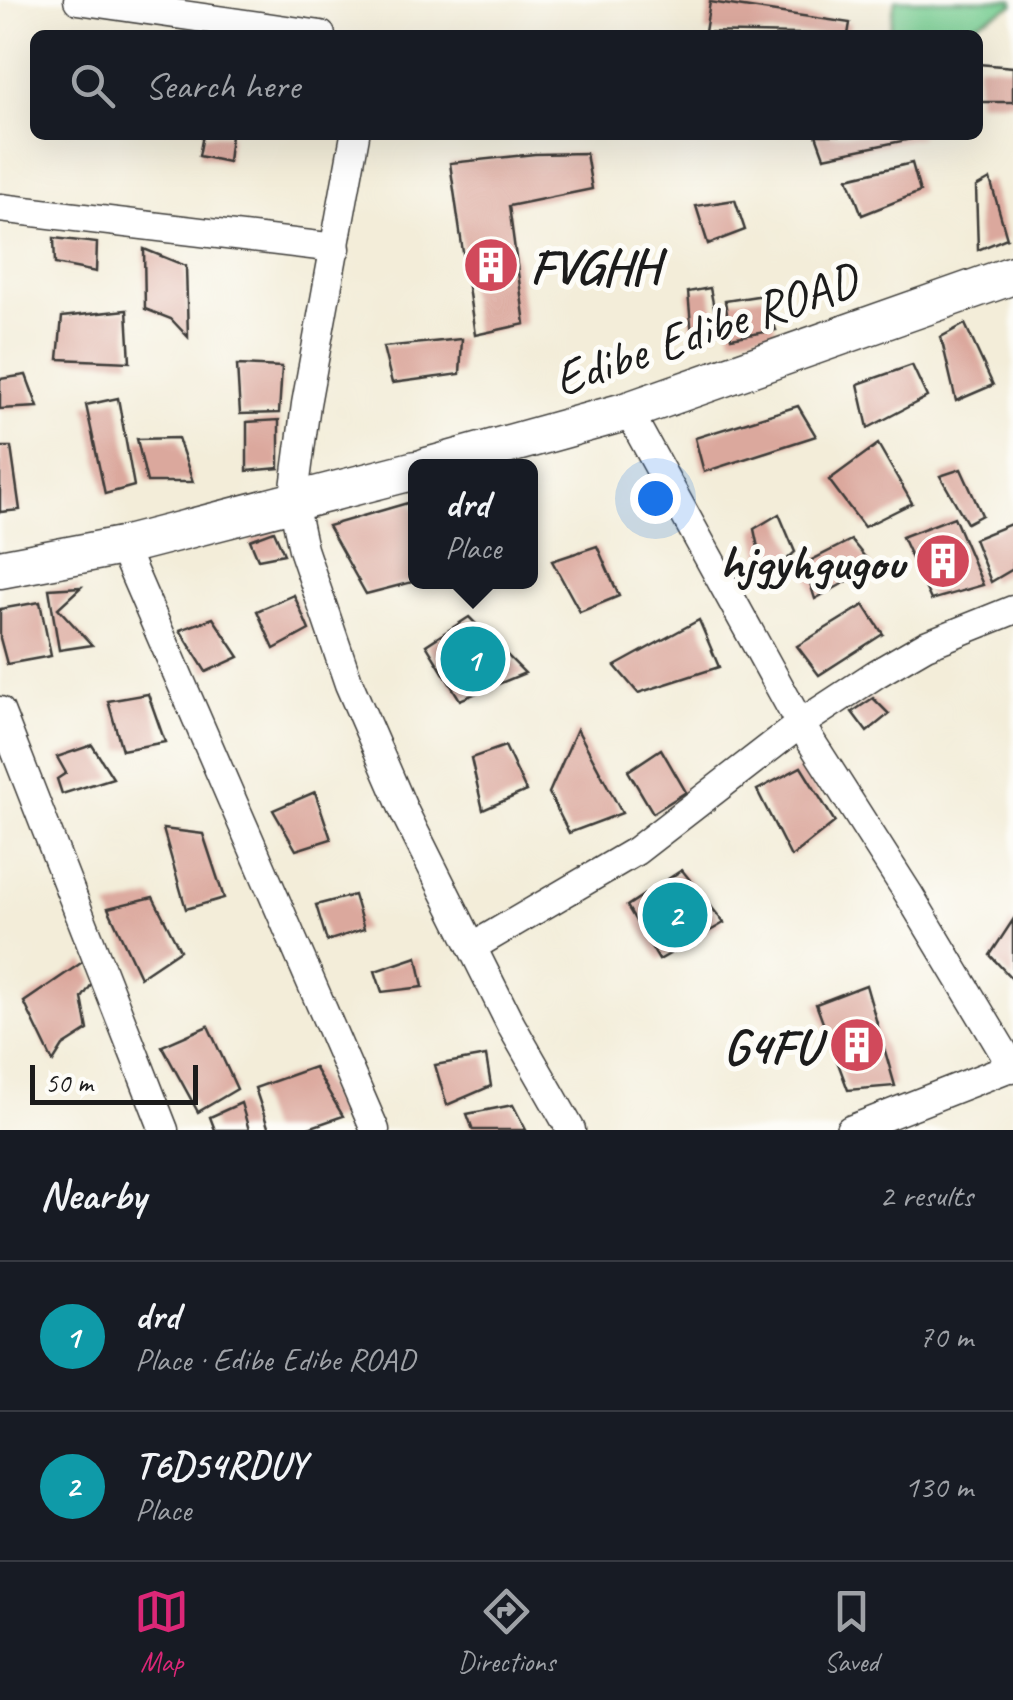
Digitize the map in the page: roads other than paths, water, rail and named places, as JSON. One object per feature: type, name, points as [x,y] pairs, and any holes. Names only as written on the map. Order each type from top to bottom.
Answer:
[{"type":"main road","name":"Edibe Edibe ROAD","points":[[453,459],[628,411],[1013,275]]},
{"type":"main road","points":[[0,569],[122,546],[408,472]]},
{"type":"street","points":[[78,0],[285,30]]},
{"type":"street","points":[[353,140],[306,404],[293,503],[303,548],[349,684],[406,813],[472,947],[570,1130]]},
{"type":"street","points":[[0,208],[336,248]]},
{"type":"street","points":[[628,411],[800,724],[1013,1067],[850,1130]]},
{"type":"street","points":[[122,546],[375,1130]]},
{"type":"street","points":[[472,947],[636,851],[800,724],[926,645],[1013,610]]},
{"type":"street","points":[[0,711],[164,1130]]},
{"type":"place","name":"FVGHH","points":[[491,265]]},
{"type":"place","name":"hjgyhgugou","points":[[943,561]]},
{"type":"place","name":"drd","points":[[473,659]]},
{"type":"place","name":"T6D54RDUY","points":[[675,915]]},
{"type":"place","name":"G4FU","points":[[857,1045]]}]
